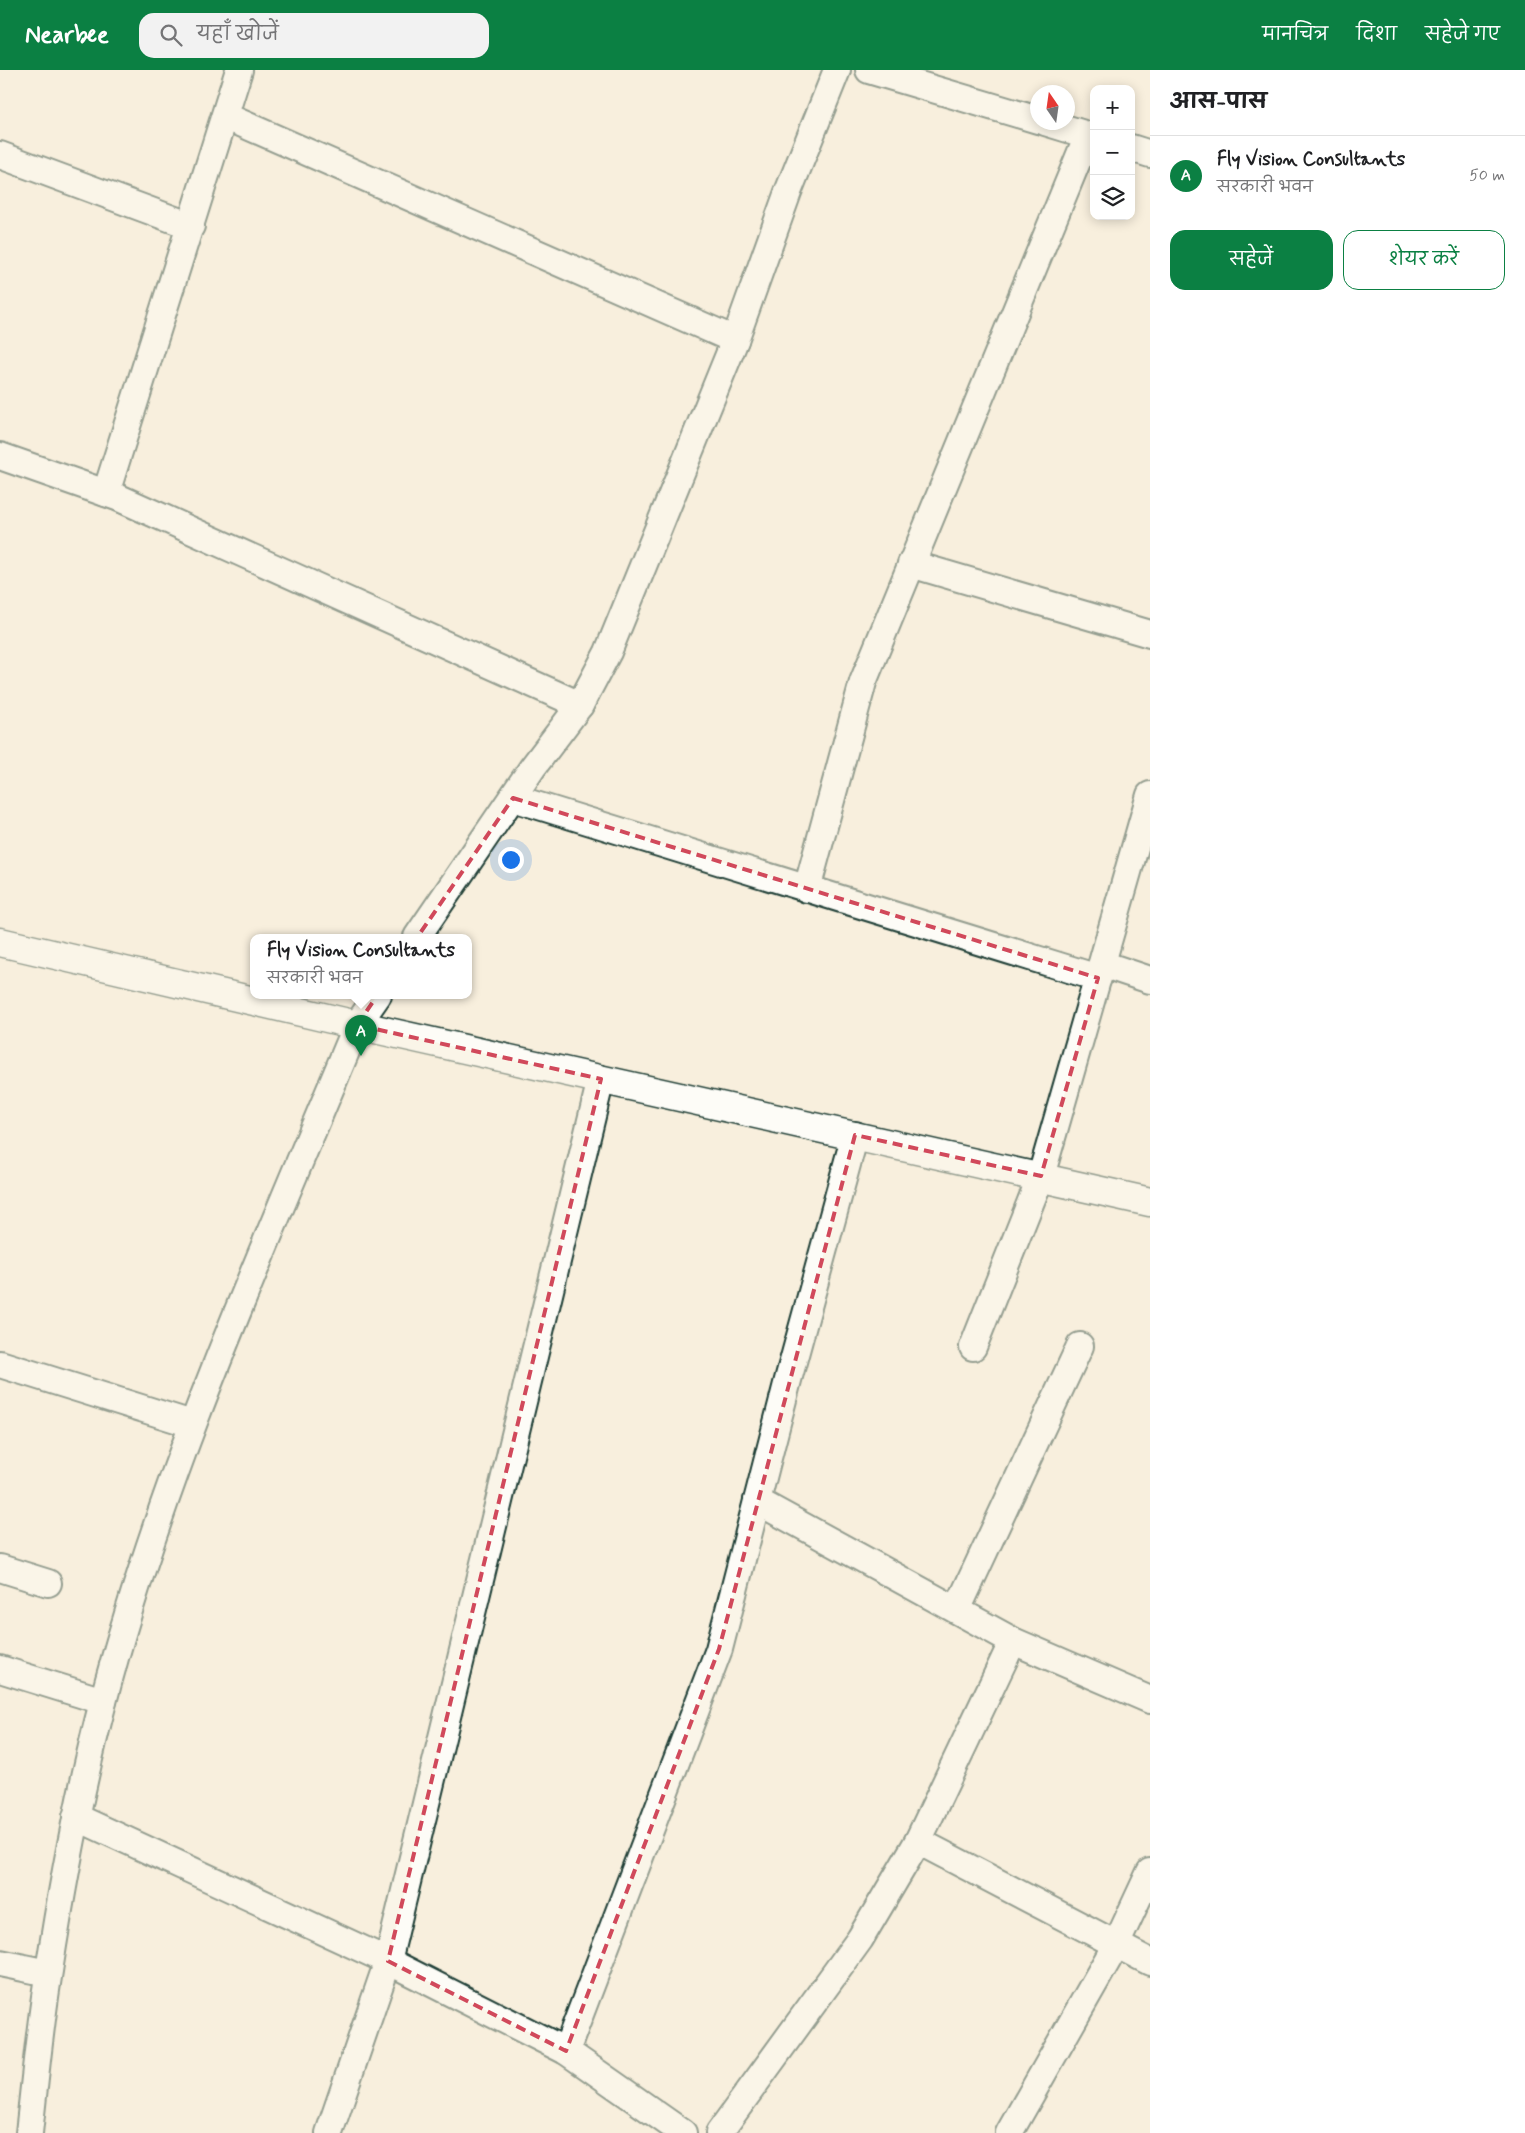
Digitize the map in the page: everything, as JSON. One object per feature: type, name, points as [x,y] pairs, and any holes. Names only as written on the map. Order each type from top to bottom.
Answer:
[{"type":"main road","points":[[0,942],[358,1025],[1041,1176],[1150,1202]]},
{"type":"street","points":[[106,493],[239,70]]},
{"type":"street","points":[[869,70],[1030,118]]},
{"type":"street","points":[[419,934],[580,704],[608,652],[735,340],[829,73]]},
{"type":"street","points":[[225,116],[735,340]]},
{"type":"street","points":[[1071,130],[1090,136]]},
{"type":"street","points":[[807,889],[863,682],[1090,138]]},
{"type":"street","points":[[1135,149],[1150,154]]},
{"type":"street","points":[[0,155],[191,226]]},
{"type":"street","points":[[0,456],[106,493],[580,704]]},
{"type":"street","points":[[911,564],[1150,634]]},
{"type":"street","points":[[973,1347],[1041,1176],[1150,795]]},
{"type":"street","points":[[513,798],[807,889],[1100,971],[1150,980]]},
{"type":"street","points":[[29,2133],[48,1973],[76,1817],[104,1701],[135,1592],[192,1424],[358,1025],[375,999]]},
{"type":"street","points":[[329,2133],[388,1961],[601,1079]]},
{"type":"street","points":[[566,2051],[719,1650],[855,1135]]},
{"type":"street","points":[[957,1610],[1080,1346]]},
{"type":"street","points":[[0,1364],[192,1424]]},
{"type":"street","points":[[757,1501],[1013,1641],[1150,1700]]},
{"type":"street","points":[[0,1568],[48,1583]]},
{"type":"street","points":[[719,2133],[860,1939],[918,1841],[1013,1641]]},
{"type":"street","points":[[0,1669],[104,1701]]},
{"type":"street","points":[[76,1817],[388,1961],[566,2051],[683,2133]]},
{"type":"street","points":[[918,1841],[1150,1962]]},
{"type":"street","points":[[1009,2133],[1116,1944],[1150,1872]]},
{"type":"street","points":[[0,1963],[48,1973]]},
{"type":"highlighted area","points":[[513,798],[1098,978],[1041,1176],[855,1135],[719,1649],[566,2051],[388,1961],[601,1079],[357,1025]]},
{"type":"place","name":"Fly Vision Consultants","points":[[361,1056]]}]
